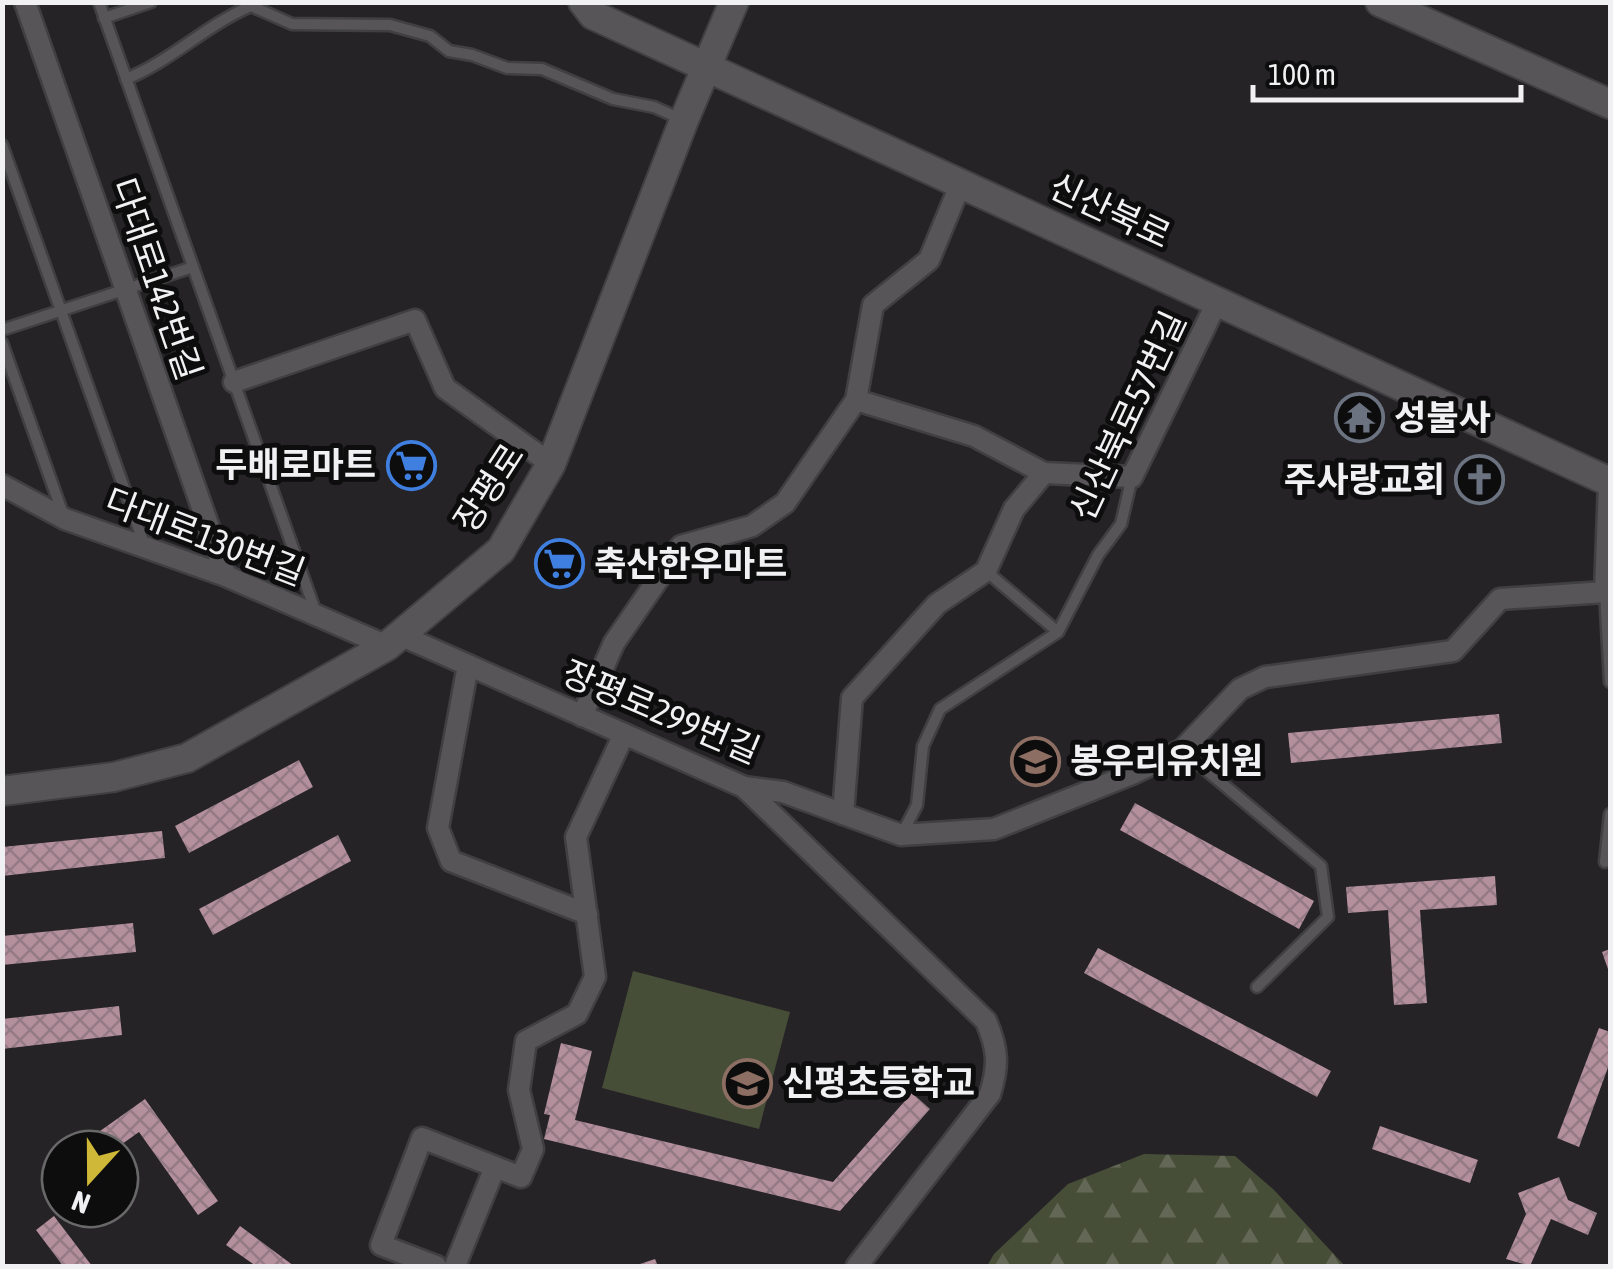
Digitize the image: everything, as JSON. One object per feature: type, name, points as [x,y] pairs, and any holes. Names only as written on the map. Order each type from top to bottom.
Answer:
[{"type":"street","name":"다대로142번길","points":[[24,2],[226,576]]},
{"type":"street","name":"신산북로","points":[[582,2],[593,15],[1610,482]]},
{"type":"street","name":"장평로","points":[[2,791],[114,777],[187,758],[394,641],[501,550],[552,464],[684,120],[734,2]]},
{"type":"street","points":[[1380,2],[1610,104]]},
{"type":"street","points":[[582,716],[614,643],[681,546],[752,526],[785,503],[856,400],[874,305],[929,260],[962,183]]},
{"type":"street","name":"신산북로57번길","points":[[1132,478],[1217,302]]},
{"type":"street","points":[[234,382],[416,320],[446,388],[552,464]]},
{"type":"street","points":[[856,400],[974,436],[1044,473],[1132,478]]},
{"type":"street","points":[[844,814],[852,698],[937,604],[986,571],[1014,509],[1044,473]]},
{"type":"street","points":[[901,834],[994,829],[1132,774],[1182,750],[1240,689],[1265,677],[1453,651],[1500,599],[1605,592],[1610,482]]},
{"type":"street","name":"다대로130번길","points":[[2,485],[65,519],[394,641]]},
{"type":"street","name":"장평로299번길","points":[[394,641],[468,665],[744,787],[783,792],[901,834]]},
{"type":"street","points":[[468,665],[438,828],[452,862],[587,914]]},
{"type":"street","points":[[436,1266],[380,1244],[422,1138],[521,1177],[533,1149],[519,1090],[526,1041],[577,1014],[596,977],[576,837],[624,734]]},
{"type":"street","points":[[744,787],[986,1022],[997,1046],[998,1069],[990,1094],[857,1266]]},
{"type":"street","points":[[456,1266],[494,1167]]},
{"type":"lane","points":[[99,2],[316,614]]},
{"type":"lane","points":[[104,18],[151,2]]},
{"type":"lane","points":[[126,79],[146,71],[251,4],[292,24],[390,25],[430,36],[449,51],[507,68],[542,68],[613,99],[654,107],[684,120]]},
{"type":"lane","points":[[2,145],[145,546]]},
{"type":"lane","points":[[2,330],[193,267]]},
{"type":"lane","points":[[2,343],[65,519]]},
{"type":"lane","name":"신산북로57번길","points":[[901,834],[917,805],[923,746],[940,709],[1058,632],[1098,555],[1121,524],[1132,478]]},
{"type":"lane","points":[[986,571],[1058,632]]},
{"type":"lane","points":[[1605,592],[1610,682]]},
{"type":"lane","points":[[1182,750],[1321,866],[1328,917],[1257,987]]},
{"type":"lane","points":[[1605,862],[1610,814]]},
{"type":"green space","points":[[633,971],[790,1012],[759,1129],[602,1088]]},
{"type":"green space","points":[[1144,1154],[1235,1156],[1274,1190],[1345,1266],[987,1266],[994,1254],[1068,1184]]},
{"type":"building","points":[[1499,714],[1502,743],[1291,763],[1288,733]]},
{"type":"building","points":[[299,760],[313,787],[189,853],[175,826]]},
{"type":"building","points":[[1135,803],[1314,901],[1299,929],[1120,830]]},
{"type":"building","points":[[162,831],[165,858],[2,876],[2,847]]},
{"type":"building","points":[[338,835],[351,861],[213,935],[199,909]]},
{"type":"building","points":[[1495,876],[1497,905],[1420,910],[1427,1003],[1394,1005],[1388,910],[1348,913],[1346,887]]},
{"type":"building","points":[[133,923],[136,952],[2,965],[2,936]]},
{"type":"building","points":[[1098,948],[1331,1071],[1317,1097],[1084,973]]},
{"type":"building","points":[[1610,949],[1610,975],[1602,952]]},
{"type":"building","points":[[119,1006],[122,1035],[2,1049],[2,1019]]},
{"type":"building","points":[[1599,1028],[1610,1032],[1610,1062],[1579,1147],[1557,1138]]},
{"type":"building","points":[[561,1043],[592,1051],[575,1120],[833,1182],[912,1093],[930,1109],[840,1211],[544,1139],[550,1115],[544,1114]]},
{"type":"building","points":[[145,1099],[218,1201],[198,1215],[140,1129],[103,1129]]},
{"type":"building","points":[[1380,1126],[1478,1160],[1470,1183],[1372,1149]]},
{"type":"building","points":[[1559,1177],[1568,1200],[1597,1213],[1588,1235],[1551,1219],[1530,1266],[1506,1259],[1526,1214],[1518,1193]]},
{"type":"building","points":[[240,1226],[294,1266],[256,1266],[226,1245]]},
{"type":"building","points":[[64,1229],[92,1266],[63,1266],[36,1230]]},
{"type":"building","points":[[655,1259],[658,1266],[634,1266]]},
{"type":"place","name":"성불사","points":[[1359,418]]},
{"type":"place","name":"두배로마트","points":[[411,465]]},
{"type":"place","name":"주사랑교회","points":[[1480,480]]},
{"type":"place","name":"축산한우마트","points":[[559,564]]},
{"type":"place","name":"봉우리유치원","points":[[1035,761]]},
{"type":"place","name":"신평초등학교","points":[[747,1083]]}]
